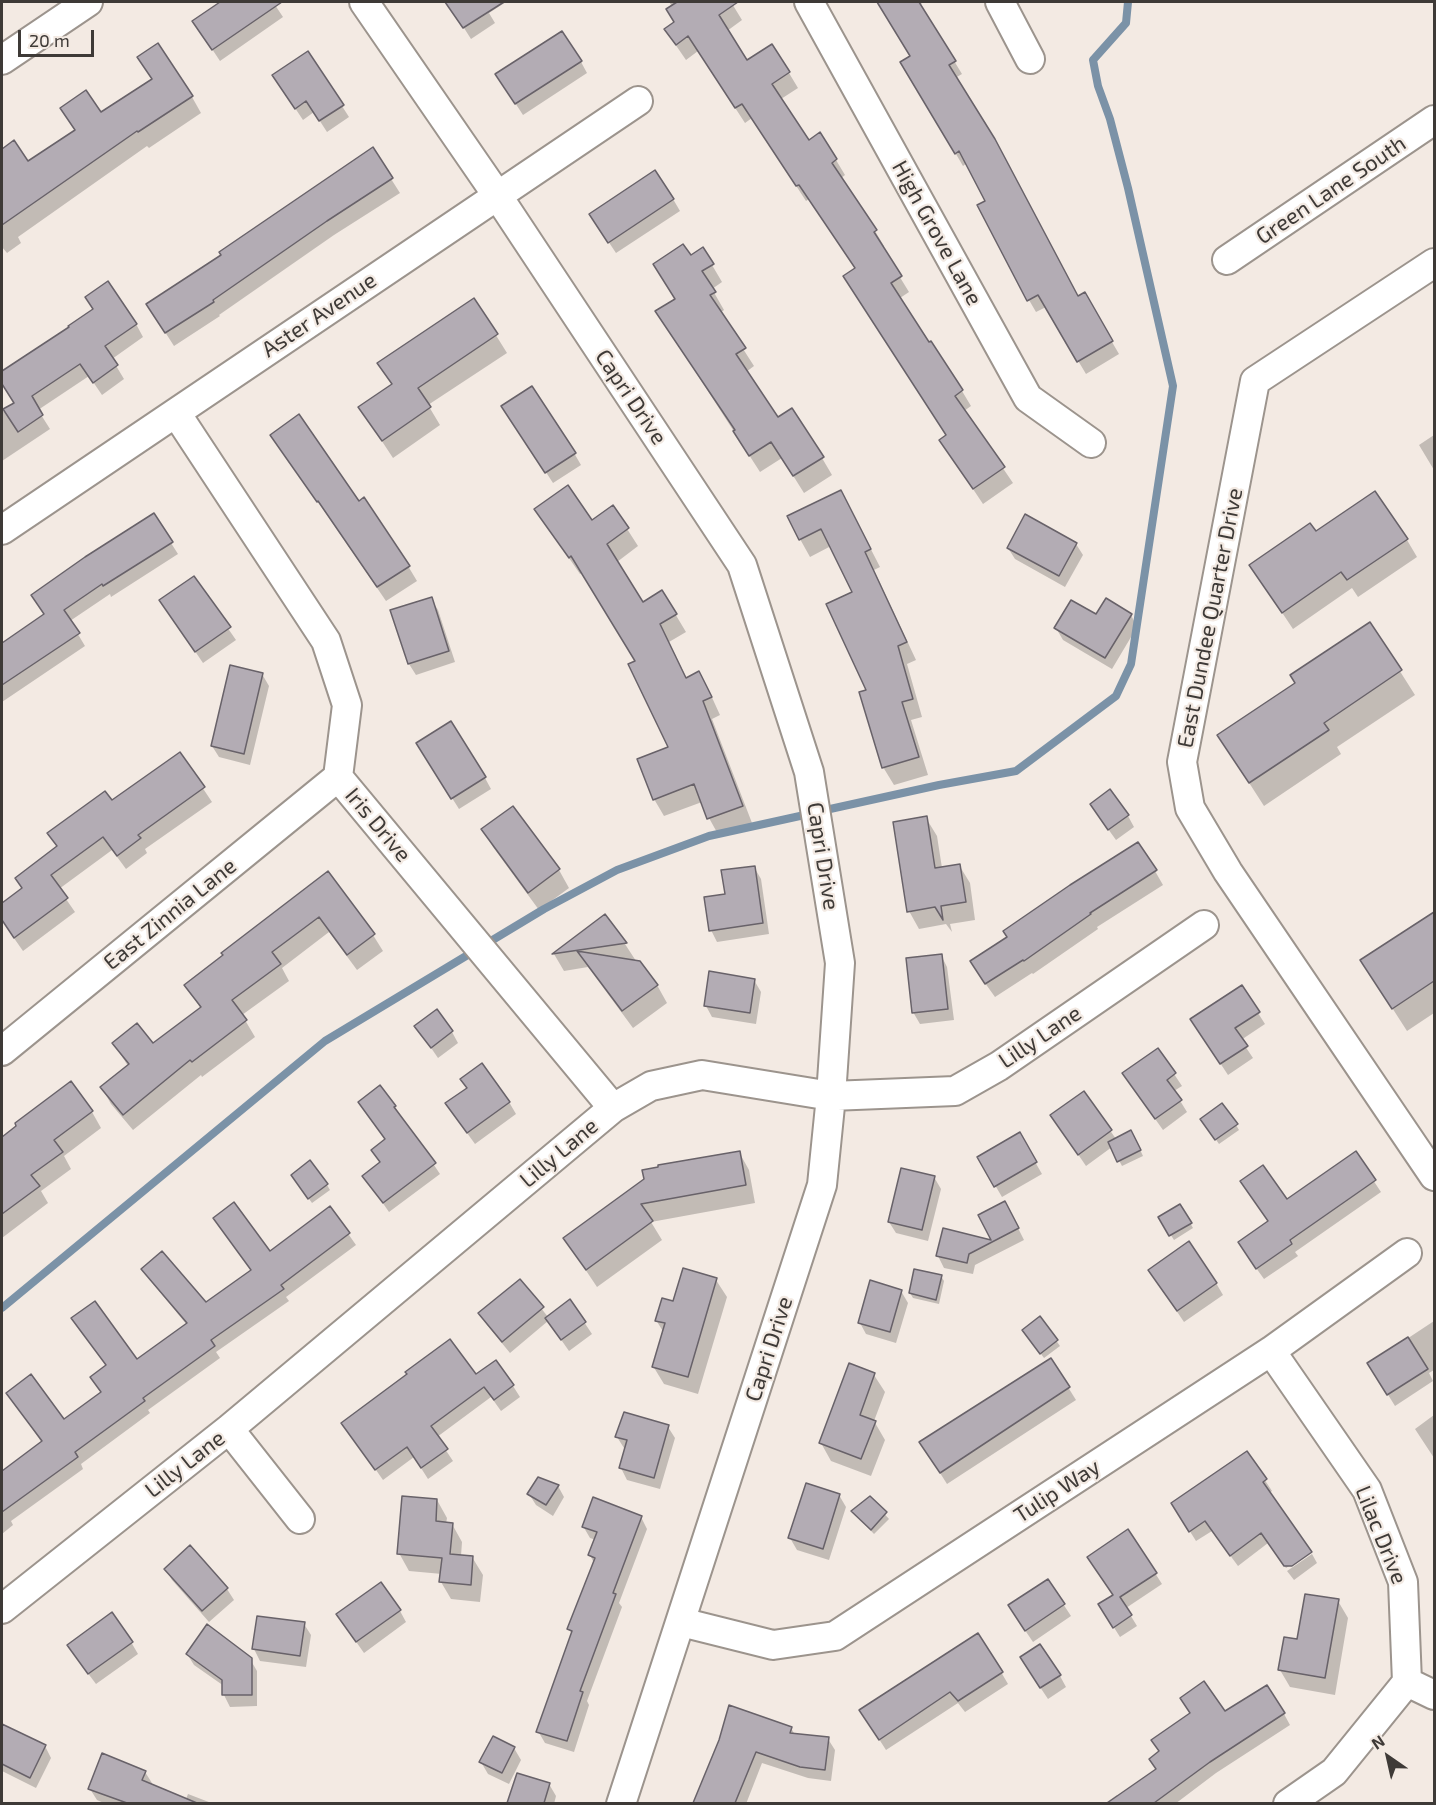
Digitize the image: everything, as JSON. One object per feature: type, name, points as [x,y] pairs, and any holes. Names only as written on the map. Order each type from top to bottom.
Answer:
[{"type":"street","points":[[2,60],[88,2]]},
{"type":"street","name":"Capri Drive","points":[[364,2],[497,195],[742,565],[809,772],[840,963],[822,1185],[621,1803]]},
{"type":"street","name":"High Grove Lane","points":[[809,2],[1028,398],[1091,443]]},
{"type":"street","points":[[1000,2],[1030,59]]},
{"type":"street","name":"Aster Avenue","points":[[2,530],[638,101]]},
{"type":"street","name":"Green Lane South","points":[[1227,260],[1434,120]]},
{"type":"street","name":"East Dundee Quarter Drive","points":[[1434,263],[1255,381],[1182,762],[1190,808],[1228,872],[1434,1176]]},
{"type":"street","name":"Iris Drive","points":[[176,413],[326,641],[347,705],[338,777],[613,1108]]},
{"type":"street","name":"East Zinnia Lane","points":[[2,1051],[338,777]]},
{"type":"street","name":"Lilly Lane","points":[[2,1609],[229,1429],[613,1108],[651,1086],[702,1075],[831,1096],[955,1091],[999,1066],[1204,925]]},
{"type":"street","name":"Tulip Way","points":[[681,1622],[773,1645],[835,1636],[1271,1351],[1407,1253]]},
{"type":"street","name":"Lilac Drive","points":[[1271,1351],[1367,1490],[1403,1582],[1407,1682]]},
{"type":"street","points":[[229,1429],[300,1519]]},
{"type":"street","points":[[1288,1803],[1334,1772],[1407,1682],[1434,1695]]},
{"type":"building","points":[[220,2],[282,2],[212,50],[192,21]]},
{"type":"building","points":[[445,2],[504,2],[463,28]]},
{"type":"building","points":[[677,2],[738,2],[719,15],[747,60],[772,44],[790,72],[772,84],[809,140],[820,132],[837,159],[832,163],[877,230],[874,232],[902,276],[891,283],[963,390],[955,396],[1005,467],[973,489],[939,440],[946,435],[843,276],[855,268],[799,185],[796,186],[742,104],[735,108],[688,36],[676,45],[664,29],[674,22],[666,9]]},
{"type":"building","points":[[877,2],[919,2],[956,61],[949,65],[995,139],[1078,296],[1085,292],[1113,341],[1077,362],[1038,295],[1027,301],[977,205],[985,201],[959,151],[955,154],[900,62],[910,56]]},
{"type":"building","points":[[562,31],[582,61],[515,104],[495,74]]},
{"type":"building","points":[[158,43],[193,96],[137,131],[2,225],[2,149],[14,140],[28,161],[75,130],[60,108],[86,90],[101,112],[152,79],[137,57]]},
{"type":"building","points":[[308,51],[344,105],[319,121],[306,101],[295,109],[272,75]]},
{"type":"building","points":[[373,147],[393,178],[327,221],[213,300],[214,302],[165,333],[146,304],[221,255],[219,252]]},
{"type":"building","points":[[655,170],[674,199],[608,243],[589,214]]},
{"type":"building","points":[[683,244],[691,255],[703,247],[714,264],[702,271],[716,292],[710,295],[746,348],[736,354],[778,417],[792,408],[824,457],[793,476],[771,442],[749,456],[733,431],[735,430],[655,311],[675,299],[653,264]]},
{"type":"building","points":[[108,281],[137,324],[105,346],[118,365],[93,383],[80,364],[32,396],[43,415],[18,432],[3,409],[14,403],[2,384],[2,371],[93,309],[85,297]]},
{"type":"building","points":[[474,298],[498,334],[418,388],[431,407],[382,441],[358,407],[392,384],[377,363]]},
{"type":"building","points":[[532,386],[576,453],[545,473],[501,406]]},
{"type":"building","points":[[299,414],[359,501],[364,497],[410,566],[377,587],[270,435]]},
{"type":"building","points":[[568,485],[592,520],[613,505],[629,528],[607,544],[643,602],[662,590],[677,614],[660,624],[686,678],[699,671],[712,697],[703,701],[743,806],[707,819],[694,784],[653,800],[637,759],[668,747],[628,664],[635,661],[571,556],[569,558],[534,509]]},
{"type":"building","points":[[841,490],[871,549],[865,552],[907,642],[898,646],[913,699],[902,702],[919,757],[882,768],[859,692],[866,690],[826,604],[852,592],[821,529],[799,540],[787,516]]},
{"type":"building","points":[[1375,491],[1408,539],[1347,580],[1341,572],[1282,613],[1249,565],[1310,523],[1316,531]]},
{"type":"building","points":[[154,513],[173,542],[103,586],[102,584],[64,610],[80,633],[2,685],[2,643],[44,614],[31,595]]},
{"type":"building","points":[[1025,514],[1077,543],[1059,576],[1007,548]]},
{"type":"building","points":[[194,576],[231,627],[195,652],[159,600]]},
{"type":"building","points":[[432,597],[449,651],[408,664],[390,610]]},
{"type":"building","points":[[1106,598],[1132,614],[1105,658],[1054,628],[1071,600],[1096,614]]},
{"type":"building","points":[[1370,622],[1402,670],[1324,723],[1329,730],[1249,783],[1217,735],[1295,683],[1290,675]]},
{"type":"building","points":[[230,665],[263,673],[244,754],[211,746]]},
{"type":"building","points":[[451,721],[486,777],[451,799],[416,743]]},
{"type":"building","points":[[180,752],[205,787],[138,835],[141,838],[117,856],[103,837],[51,875],[68,898],[14,938],[2,920],[2,903],[22,888],[15,878],[57,846],[47,833],[105,791],[112,800]]},
{"type":"building","points":[[1110,789],[1129,815],[1108,830],[1090,804]]},
{"type":"building","points":[[513,806],[560,869],[528,893],[481,829]]},
{"type":"building","points":[[927,816],[935,868],[960,864],[966,902],[941,906],[943,920],[935,907],[907,912],[893,822]]},
{"type":"building","points":[[1138,842],[1157,870],[1090,913],[1024,961],[985,984],[970,961],[1007,937],[1003,931]]},
{"type":"building","points":[[755,866],[763,923],[709,931],[704,897],[725,894],[721,870]]},
{"type":"building","points":[[328,871],[375,934],[347,955],[319,917],[272,952],[281,964],[232,1000],[247,1020],[192,1062],[190,1060],[123,1115],[100,1087],[129,1064],[112,1043],[137,1023],[153,1043],[201,1007],[184,985],[223,955],[221,953]]},
{"type":"building","points":[[1434,912],[1434,981],[1392,1009],[1360,960]]},
{"type":"building","points":[[605,914],[627,943],[552,954]]},
{"type":"building","points":[[577,951],[640,961],[658,985],[622,1011]]},
{"type":"building","points":[[942,954],[948,1009],[912,1013],[906,958]]},
{"type":"building","points":[[709,971],[755,979],[750,1013],[704,1006]]},
{"type":"building","points":[[1242,985],[1260,1012],[1235,1028],[1248,1046],[1220,1064],[1190,1019]]},
{"type":"building","points":[[437,1009],[453,1031],[431,1048],[414,1026]]},
{"type":"building","points":[[1158,1048],[1176,1073],[1167,1080],[1182,1100],[1155,1119],[1122,1073]]},
{"type":"building","points":[[482,1063],[510,1102],[467,1133],[445,1103],[467,1088],[460,1079]]},
{"type":"building","points":[[71,1081],[93,1111],[54,1140],[63,1152],[31,1175],[40,1186],[2,1214],[2,1137],[16,1126],[15,1123]]},
{"type":"building","points":[[380,1085],[436,1163],[383,1203],[362,1176],[380,1162],[371,1150],[385,1139],[358,1102]]},
{"type":"building","points":[[1084,1091],[1112,1130],[1078,1155],[1050,1115]]},
{"type":"building","points":[[1222,1103],[1238,1124],[1215,1140],[1200,1119]]},
{"type":"building","points":[[1131,1130],[1141,1150],[1117,1162],[1108,1142]]},
{"type":"building","points":[[1020,1132],[1037,1162],[994,1187],[977,1157]]},
{"type":"building","points":[[740,1151],[746,1185],[641,1204],[653,1221],[586,1270],[563,1238],[644,1179],[642,1170],[658,1167],[658,1165]]},
{"type":"building","points":[[1356,1151],[1376,1180],[1290,1240],[1292,1244],[1256,1269],[1238,1242],[1268,1221],[1240,1181],[1263,1165],[1287,1199]]},
{"type":"building","points":[[310,1160],[328,1184],[308,1199],[291,1175]]},
{"type":"building","points":[[901,1168],[935,1176],[922,1230],[888,1222]]},
{"type":"building","points":[[1005,1201],[1019,1228],[969,1254],[967,1263],[936,1256],[943,1228],[991,1240],[978,1215]]},
{"type":"building","points":[[234,1202],[270,1251],[330,1206],[350,1233],[281,1285],[284,1289],[211,1340],[215,1346],[143,1398],[145,1401],[75,1452],[78,1457],[2,1512],[2,1471],[42,1441],[6,1393],[31,1374],[64,1419],[101,1392],[90,1377],[106,1365],[71,1318],[95,1301],[137,1359],[187,1323],[141,1269],[162,1251],[206,1302],[251,1270],[213,1218]]},
{"type":"building","points":[[1180,1204],[1192,1223],[1169,1236],[1158,1217]]},
{"type":"building","points":[[1189,1241],[1217,1283],[1177,1311],[1148,1270]]},
{"type":"building","points":[[683,1268],[717,1278],[688,1377],[652,1367],[665,1323],[655,1321],[662,1298],[673,1301]]},
{"type":"building","points":[[914,1269],[942,1275],[936,1300],[909,1293]]},
{"type":"building","points":[[520,1279],[544,1307],[502,1342],[478,1313]]},
{"type":"building","points":[[870,1280],[902,1290],[890,1332],[858,1323]]},
{"type":"building","points":[[570,1299],[586,1322],[561,1340],[545,1318]]},
{"type":"building","points":[[1040,1316],[1058,1340],[1040,1354],[1022,1330]]},
{"type":"building","points":[[1408,1337],[1428,1369],[1387,1395],[1367,1363]]},
{"type":"building","points":[[450,1339],[476,1374],[496,1360],[514,1385],[494,1400],[484,1387],[431,1426],[448,1449],[421,1468],[407,1447],[375,1470],[341,1423]]},
{"type":"building","points":[[1051,1358],[1070,1387],[940,1473],[919,1442]]},
{"type":"building","points":[[849,1363],[875,1373],[860,1415],[876,1421],[861,1459],[819,1443]]},
{"type":"building","points":[[624,1412],[669,1425],[654,1478],[619,1468],[627,1440],[615,1437]]},
{"type":"building","points":[[1247,1451],[1267,1479],[1263,1482],[1312,1552],[1292,1566],[1284,1566],[1261,1533],[1230,1556],[1205,1521],[1189,1532],[1171,1503]]},
{"type":"building","points":[[538,1477],[559,1485],[546,1505],[527,1494]]},
{"type":"building","points":[[806,1483],[840,1494],[823,1549],[788,1538]]},
{"type":"building","points":[[402,1496],[437,1499],[436,1521],[453,1523],[450,1554],[473,1556],[471,1585],[439,1582],[442,1558],[397,1554]]},
{"type":"building","points":[[870,1496],[887,1512],[871,1530],[851,1511]]},
{"type":"building","points":[[593,1497],[642,1516],[580,1691],[583,1692],[567,1741],[536,1732],[572,1631],[567,1629],[595,1558],[588,1555],[597,1532],[582,1527]]},
{"type":"building","points":[[1128,1529],[1157,1573],[1120,1597],[1132,1615],[1113,1628],[1098,1604],[1113,1595],[1087,1557]]},
{"type":"building","points":[[190,1545],[228,1588],[202,1611],[164,1569]]},
{"type":"building","points":[[1048,1579],[1065,1604],[1025,1631],[1008,1605]]},
{"type":"building","points":[[381,1582],[401,1610],[356,1642],[336,1614]]},
{"type":"building","points":[[1305,1594],[1339,1599],[1325,1678],[1278,1670],[1284,1637],[1297,1639]]},
{"type":"building","points":[[112,1612],[133,1642],[88,1674],[67,1645]]},
{"type":"building","points":[[257,1616],[305,1622],[300,1656],[252,1649]]},
{"type":"building","points":[[207,1624],[252,1658],[252,1695],[222,1695],[222,1680],[186,1654]]},
{"type":"building","points":[[978,1633],[1003,1672],[958,1701],[950,1692],[879,1740],[859,1710]]},
{"type":"building","points":[[1040,1644],[1061,1675],[1040,1688],[1020,1657]]},
{"type":"building","points":[[1204,1681],[1225,1711],[1267,1685],[1285,1713],[1210,1762],[1154,1803],[1107,1803],[1156,1769],[1149,1759],[1159,1751],[1151,1740],[1190,1713],[1180,1698]]},
{"type":"building","points":[[729,1705],[792,1727],[790,1733],[829,1737],[825,1770],[800,1767],[756,1752],[735,1803],[693,1803],[719,1740]]},
{"type":"building","points":[[2,1724],[46,1745],[30,1778],[2,1764]]},
{"type":"building","points":[[493,1736],[515,1747],[502,1773],[479,1762]]},
{"type":"building","points":[[102,1753],[146,1771],[142,1780],[197,1803],[127,1803],[88,1789]]},
{"type":"building","points":[[517,1773],[550,1783],[544,1803],[507,1803]]},
{"type":"waterway","points":[[821,811],[1016,771],[1116,696],[1131,664],[1173,386],[1128,188],[1110,119],[1098,86],[1093,60],[1126,23],[1128,2]]},
{"type":"waterway","points":[[2,1308],[325,1041],[544,909],[617,870],[709,836],[809,814]]}]
